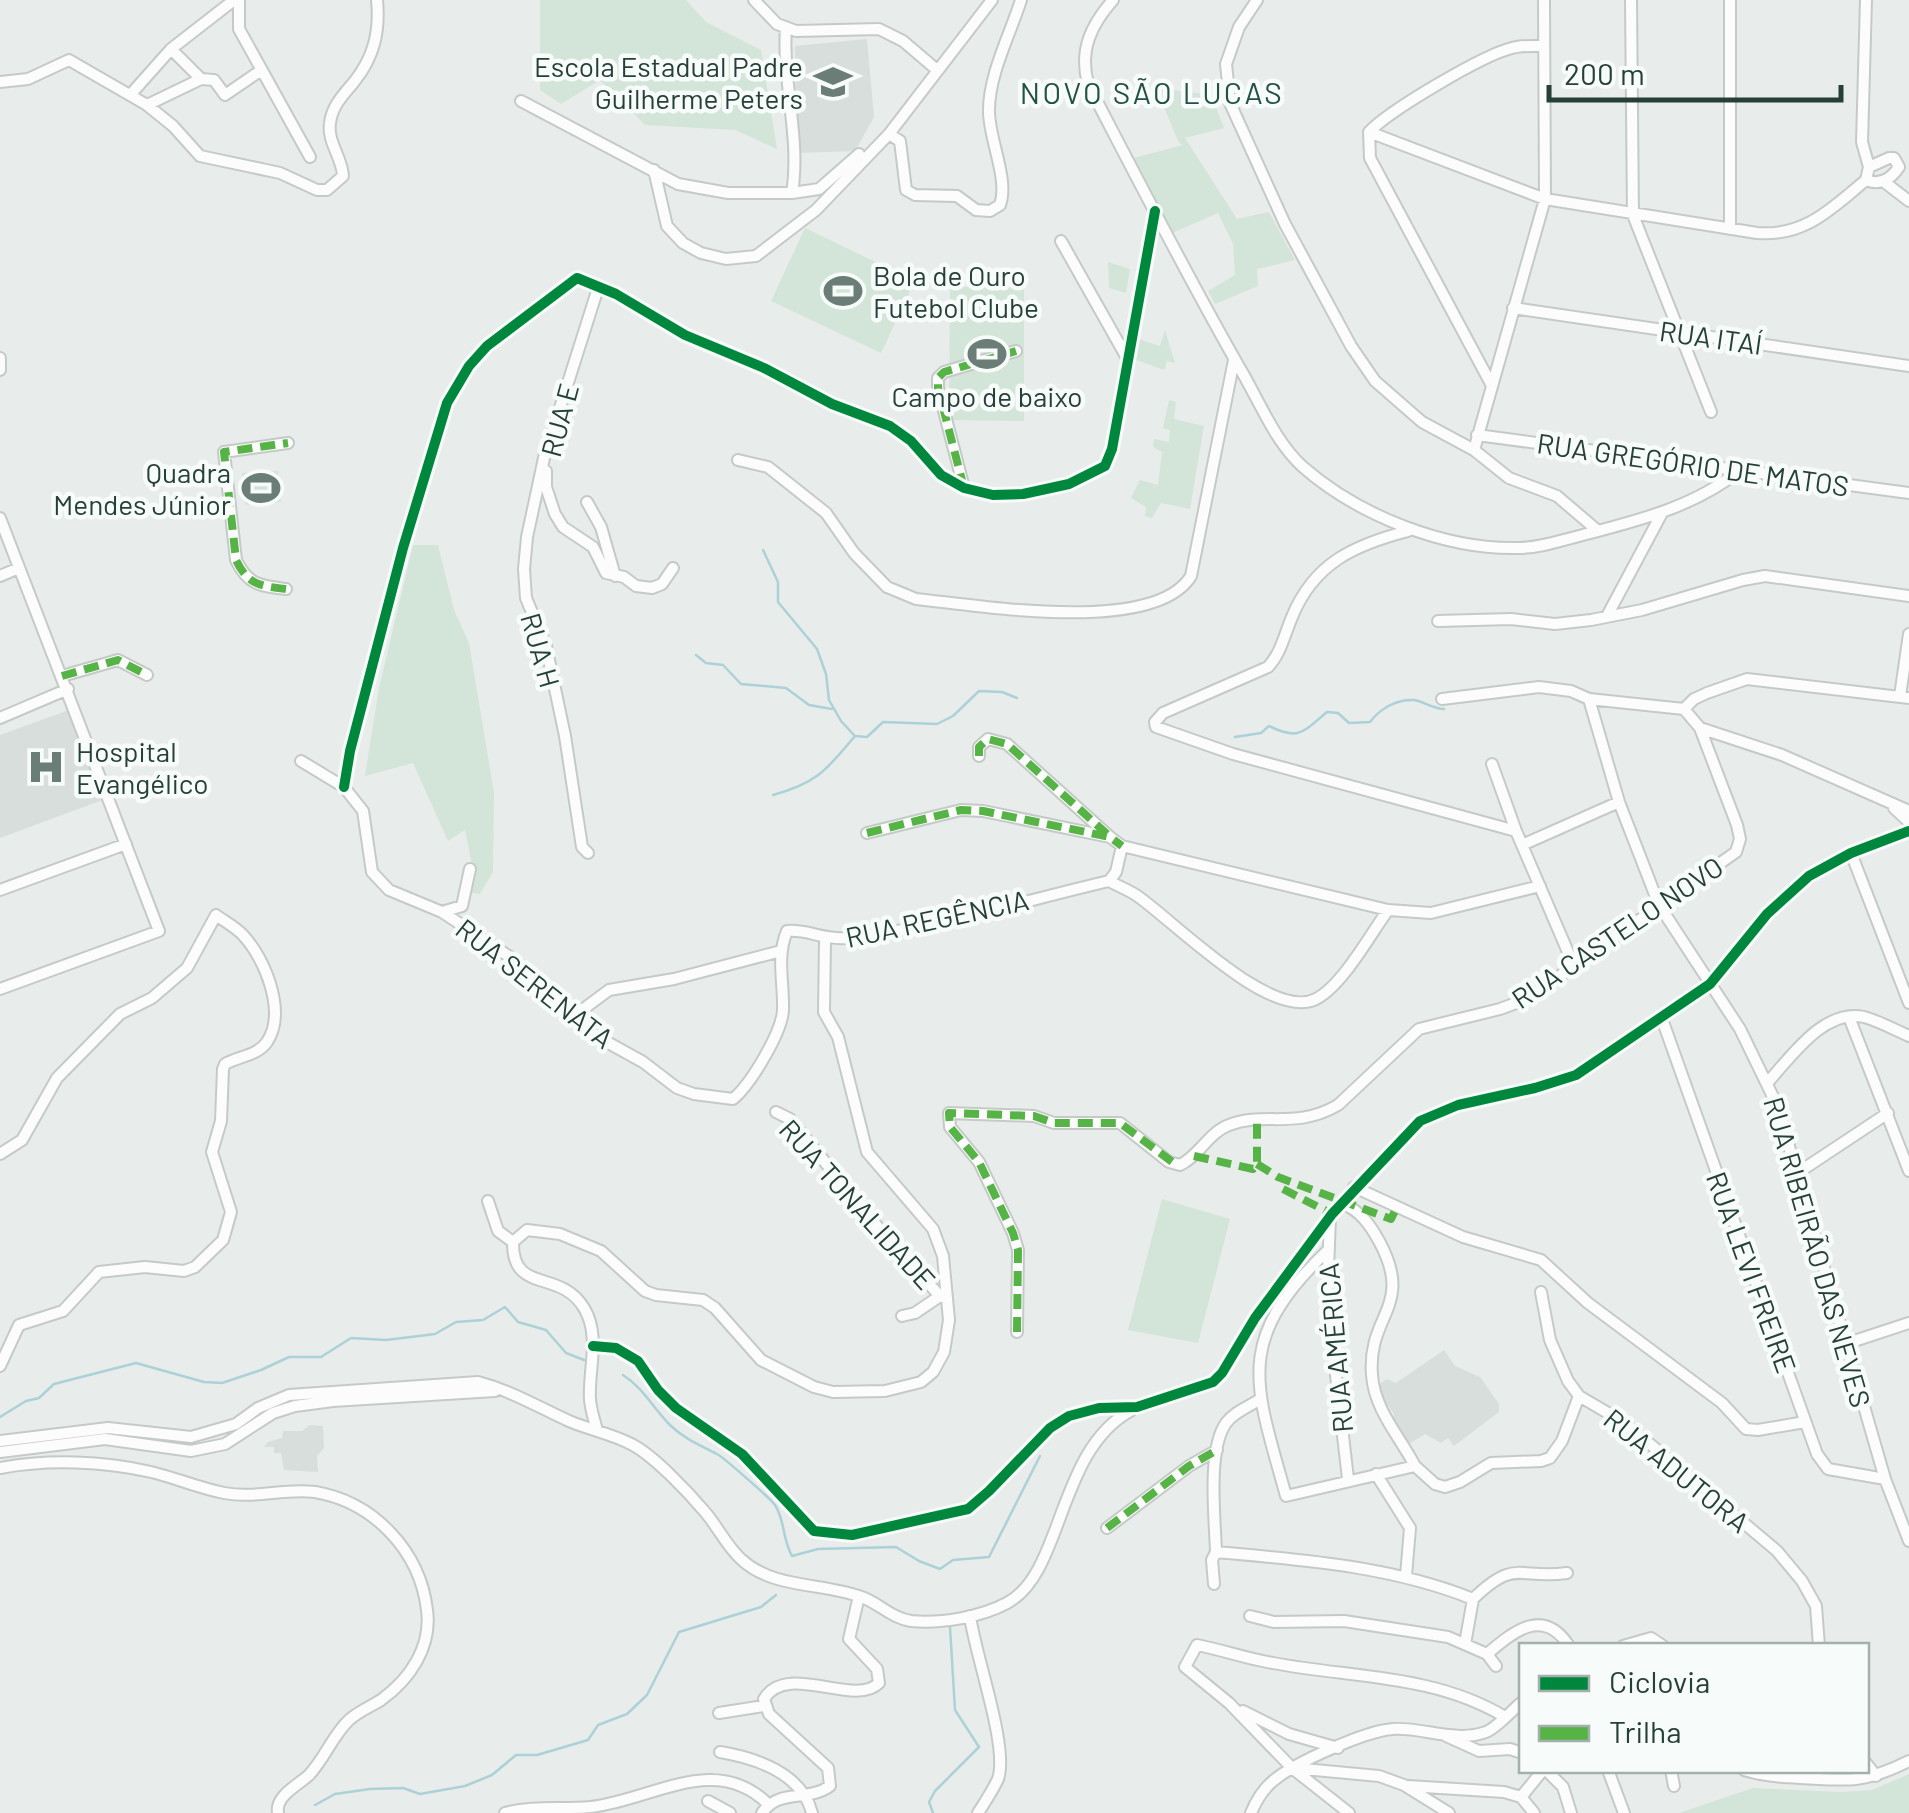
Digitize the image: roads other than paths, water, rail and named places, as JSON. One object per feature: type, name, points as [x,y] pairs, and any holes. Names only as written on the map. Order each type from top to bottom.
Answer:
[{"type":"street","points":[[131,94],[171,49],[237,0]]},
{"type":"street","points":[[237,0],[238,29],[310,157]]},
{"type":"street","points":[[0,82],[28,79],[69,60],[147,105],[200,156],[280,173],[316,190],[327,190],[343,176],[342,161],[329,131],[330,118],[339,98],[372,55],[378,31],[377,0]]},
{"type":"street","points":[[754,0],[778,24],[796,31],[879,29],[903,41],[937,70]]},
{"type":"street","points":[[654,170],[666,226],[683,243],[716,257],[748,258],[766,250],[816,210],[889,134],[992,0]]},
{"type":"street","points":[[889,134],[900,141],[906,190],[958,196],[976,210],[1000,205],[1004,184],[991,134],[990,91],[1021,0]]},
{"type":"street","points":[[1113,0],[1087,41],[1084,68],[1088,84],[1234,359],[1289,452],[1304,468],[1409,531],[1468,544],[1519,548],[1662,513],[1693,501],[1739,471]]},
{"type":"street","points":[[1257,0],[1239,27],[1226,64],[1230,104],[1285,224],[1351,346],[1376,381],[1422,422],[1474,450],[1508,478],[1557,496],[1598,531]]},
{"type":"street","points":[[1474,450],[1545,199],[1544,0]]},
{"type":"street","points":[[1631,0],[1633,215],[1711,412]]},
{"type":"street","points":[[1730,0],[1730,230]]},
{"type":"street","points":[[1368,132],[1545,199],[1730,230],[1772,234],[1799,230],[1866,180],[1869,167],[1862,142],[1866,0]]},
{"type":"street","points":[[786,27],[784,56],[796,170],[792,193]]},
{"type":"street","points":[[1368,132],[1406,104],[1496,54],[1517,46],[1544,46]]},
{"type":"street","points":[[171,49],[201,78],[214,80],[225,95],[260,71]]},
{"type":"street","points":[[147,105],[201,78]]},
{"type":"street","points":[[521,100],[678,184],[728,193],[819,189],[859,154]]},
{"type":"street","points":[[1368,132],[1370,158],[1490,384]]},
{"type":"street","points":[[1869,167],[1884,159],[1902,160]]},
{"type":"street","points":[[1883,181],[1902,160]]},
{"type":"street","points":[[1866,180],[1883,181],[1909,201]]},
{"type":"street","points":[[301,761],[344,787],[404,548],[447,403],[469,366],[514,325],[577,278],[616,294],[685,336],[764,368],[832,404],[890,426],[941,474],[964,488],[992,495],[1022,494],[1069,484],[1100,471],[1112,450],[1155,211]]},
{"type":"street","points":[[1060,241],[1127,358]]},
{"type":"street","name":"RUA E","points":[[598,288],[547,444],[546,487],[563,527],[593,546],[606,572],[615,576]]},
{"type":"street","name":"RUA ITAÍ","points":[[1513,308],[1909,366]]},
{"type":"street","points":[[964,488],[938,378],[944,372],[1016,351]]},
{"type":"street","points":[[0,358],[0,370]]},
{"type":"street","points":[[738,460],[758,463],[826,513],[854,553],[887,587],[916,599],[1106,614],[1185,586],[1234,359]]},
{"type":"street","name":"RUA GREGÓRIO DE MATOS","points":[[1476,435],[1909,493]]},
{"type":"street","points":[[286,589],[256,584],[244,576],[236,560],[224,452],[288,443]]},
{"type":"street","name":"RUA H","points":[[547,444],[527,537],[526,598],[546,646],[582,847],[588,853]]},
{"type":"street","points":[[587,502],[601,527],[615,576],[636,586],[652,588],[662,584],[673,568]]},
{"type":"street","points":[[1607,616],[1662,513]]},
{"type":"street","points":[[0,518],[159,931],[0,990]]},
{"type":"street","points":[[1409,531],[1344,554],[1319,572],[1268,668],[1163,712],[1156,727],[1232,754],[1516,832]]},
{"type":"street","points":[[0,576],[19,568]]},
{"type":"street","points":[[1438,621],[1555,624],[1642,610],[1765,576],[1909,596]]},
{"type":"street","points":[[1684,709],[1707,693],[1747,680],[1905,697],[1909,634]]},
{"type":"street","points":[[62,676],[118,660],[147,675]]},
{"type":"street","points":[[1442,700],[1539,687],[1571,691],[1589,699],[1684,709],[1700,728],[1782,755],[1909,811]]},
{"type":"street","points":[[0,718],[68,690]]},
{"type":"street","name":"RUA RIBEIRÃO DAS NEVES","points":[[1589,699],[1619,802],[1659,905],[1768,1082],[1799,1172],[1885,1479],[1908,1538]]},
{"type":"street","name":"RUA CASTELO NOVO","points":[[1017,1332],[1018,1265],[1013,1233],[979,1162],[950,1126],[949,1113],[1020,1115],[1054,1123],[1120,1123],[1176,1164],[1184,1164],[1212,1135],[1233,1124],[1292,1121],[1325,1112],[1338,1105],[1419,1030],[1517,1004],[1736,852],[1740,846],[1737,826],[1700,728]]},
{"type":"street","points":[[978,756],[979,747],[988,739],[1007,744],[1122,846],[1388,910],[1430,913],[1540,886]]},
{"type":"street","points":[[1492,764],[1516,832],[1574,966]]},
{"type":"street","name":"RUA SERENATA","points":[[344,787],[363,811],[369,863],[376,878],[389,890],[442,912],[513,959],[596,1036],[643,1062],[677,1088],[733,1098],[756,1074],[783,1014],[780,951]]},
{"type":"street","points":[[1522,845],[1619,802]]},
{"type":"street","points":[[1890,804],[1909,822]]},
{"type":"street","points":[[867,833],[961,810],[1110,837]]},
{"type":"street","points":[[1,1453],[108,1428],[192,1437],[236,1424],[258,1408],[290,1396],[479,1387],[506,1390],[565,1419],[635,1446],[705,1512],[744,1562],[778,1579],[859,1596],[900,1618],[928,1622],[970,1616],[1010,1602],[1027,1588],[1089,1450],[1118,1417],[1214,1382],[1255,1318],[1330,1217],[1420,1121],[1458,1104],[1576,1075],[1710,984],[1783,898],[1809,876],[1851,853],[1909,831]]},
{"type":"street","points":[[0,890],[126,844]]},
{"type":"street","points":[[1122,846],[1116,872],[1109,881],[1136,895],[1254,986],[1288,1002],[1303,1004],[1324,994],[1388,910]]},
{"type":"street","points":[[1851,853],[1909,1003]]},
{"type":"street","points":[[442,912],[462,906],[470,869]]},
{"type":"street","name":"RUA REGÊNCIA","points":[[780,951],[787,931],[796,930],[825,940],[942,921],[1109,881]]},
{"type":"street","points":[[0,1154],[22,1140],[57,1078],[120,1014],[152,998],[188,968],[216,915],[242,934],[258,957],[277,1013],[266,1042],[255,1053],[225,1064],[223,1069],[222,1121],[212,1152],[231,1212],[222,1240],[195,1267],[184,1270],[144,1267],[99,1272],[63,1311],[19,1325],[0,1366]]},
{"type":"street","points":[[512,1242],[527,1230],[560,1234],[602,1251],[656,1296],[704,1300],[760,1360],[801,1383],[833,1392],[905,1388],[934,1372],[944,1352],[949,1320],[943,1256],[932,1229],[867,1152],[838,1037],[824,1012],[825,940]]},
{"type":"street","points":[[574,1016],[609,990],[780,951]]},
{"type":"street","points":[[1768,1082],[1803,1042],[1824,1027],[1849,1017],[1867,1018],[1909,1036]]},
{"type":"street","points":[[1849,1017],[1909,1171]]},
{"type":"street","name":"RUA LEVI FREIRE","points":[[1662,1019],[1816,1454],[1828,1469],[1885,1479]]},
{"type":"street","name":"RUA TONALIDADE","points":[[776,1112],[790,1118],[886,1236],[944,1297]]},
{"type":"street","points":[[1799,1172],[1888,1112]]},
{"type":"street","points":[[1354,1188],[1463,1236],[1541,1260],[1588,1303],[1722,1403],[1746,1428],[1758,1430],[1806,1422]]},
{"type":"street","points":[[488,1201],[498,1231],[512,1242]]},
{"type":"street","points":[[1342,1202],[1369,1223],[1394,1276],[1390,1304],[1376,1336],[1372,1378],[1376,1398],[1415,1466],[1435,1484],[1445,1487],[1460,1482],[1491,1463],[1550,1458],[1562,1441],[1578,1396]]},
{"type":"street","name":"RUA AMÉRICA","points":[[1330,1217],[1327,1297],[1348,1480]]},
{"type":"street","points":[[512,1242],[512,1258],[524,1276],[545,1279],[576,1298],[585,1310],[593,1346],[590,1400],[598,1430]]},
{"type":"street","points":[[1327,1251],[1301,1276],[1260,1345],[1259,1400],[1286,1496],[1415,1466]]},
{"type":"street","name":"RUA ADUTORA","points":[[1540,1292],[1550,1340],[1578,1396],[1625,1422],[1777,1551],[1802,1581],[1816,1606],[1819,1643]]},
{"type":"street","points":[[908,1315],[944,1297]]},
{"type":"street","points":[[1845,1344],[1909,1322]]},
{"type":"street","points":[[593,1346],[616,1348],[638,1360],[676,1408],[742,1454],[814,1531],[828,1535],[852,1535],[968,1508],[1050,1428],[1070,1416],[1098,1408],[1137,1407]]},
{"type":"street","points":[[1214,1584],[1216,1450],[1224,1426],[1234,1414],[1259,1400]]},
{"type":"street","points":[[1107,1528],[1216,1450]]},
{"type":"street","points":[[1,1453],[16,1465],[130,1469],[252,1497],[315,1492],[367,1511],[406,1550],[428,1612],[425,1640],[411,1675],[344,1724],[325,1756],[280,1798],[278,1813]]},
{"type":"street","points":[[1376,1474],[1410,1528],[1406,1576]]},
{"type":"street","points":[[1216,1552],[1406,1576],[1473,1600]]},
{"type":"street","points":[[1465,1644],[1473,1600],[1492,1580],[1507,1573],[1567,1574]]},
{"type":"street","points":[[506,1813],[591,1806],[715,1778],[742,1785],[765,1809],[788,1796],[820,1793],[830,1786],[828,1768],[764,1706],[764,1699],[769,1691],[786,1684],[862,1690],[873,1689],[879,1683],[877,1669],[848,1640],[859,1596]]},
{"type":"street","points":[[970,1616],[1000,1752],[998,1777],[978,1813]]},
{"type":"street","points":[[1250,1616],[1274,1622],[1344,1621],[1448,1636],[1487,1654],[1496,1666]]},
{"type":"street","points":[[1487,1654],[1526,1626],[1542,1625],[1559,1632],[1566,1643]]},
{"type":"street","points":[[1634,1643],[1651,1638],[1658,1643]]},
{"type":"street","points":[[1349,1813],[1292,1768],[1229,1703],[1185,1667],[1198,1645],[1273,1664],[1421,1684],[1478,1702],[1505,1717]]},
{"type":"street","points":[[1229,1703],[1289,1734],[1339,1748]]},
{"type":"street","points":[[1251,1813],[1270,1783],[1292,1768],[1374,1733],[1395,1729],[1444,1735],[1486,1732],[1519,1705]]},
{"type":"street","points":[[719,1712],[764,1706]]},
{"type":"street","points":[[1444,1735],[1480,1751],[1519,1752]]},
{"type":"street","points":[[720,1752],[750,1757],[808,1794],[812,1813]]},
{"type":"street","points":[[1757,1773],[1846,1782],[1876,1776],[1909,1761]]},
{"type":"street","points":[[1869,1767],[1876,1776]]},
{"type":"street","points":[[1292,1768],[1379,1776],[1449,1813]]},
{"type":"street","points":[[1521,1797],[1541,1773]]},
{"type":"street","points":[[1547,1773],[1562,1787],[1572,1813]]},
{"type":"street","points":[[1609,1773],[1624,1813]]},
{"type":"street","points":[[1671,1773],[1674,1786]]},
{"type":"street","points":[[1404,1786],[1504,1792],[1521,1797],[1534,1813]]},
{"type":"street","points":[[708,1801],[730,1813]]},
{"type":"waterway","points":[[763,550],[778,582],[778,602],[817,649],[826,674],[829,700],[854,735]]},
{"type":"waterway","points":[[696,655],[706,663],[723,665],[741,684],[786,688],[809,705],[832,709]]},
{"type":"waterway","points":[[773,795],[811,780],[855,736],[867,737],[883,722],[937,724],[953,716],[979,691],[1002,692],[1017,698]]},
{"type":"waterway","points":[[1235,737],[1261,733],[1269,726],[1287,733],[1300,732],[1327,712],[1338,713],[1349,723],[1370,722],[1389,706],[1407,700],[1444,709]]},
{"type":"waterway","points":[[0,1417],[39,1398],[54,1384],[136,1363],[204,1382],[222,1383],[289,1357],[321,1357],[351,1338],[386,1340],[435,1334],[456,1322],[483,1320],[505,1307],[518,1322],[546,1330],[566,1353],[584,1360]]},
{"type":"waterway","points":[[623,1375],[677,1431],[721,1457],[772,1501],[792,1556],[818,1549],[896,1547],[940,1569],[953,1560],[989,1557],[1040,1456]]},
{"type":"waterway","points":[[315,1805],[335,1794],[370,1789],[403,1788],[420,1794],[465,1786],[492,1775],[516,1755],[537,1755],[588,1740],[598,1725],[627,1714],[647,1695],[679,1632],[761,1607],[776,1595]]},
{"type":"waterway","points":[[933,1813],[929,1802],[935,1791],[979,1747],[955,1710],[950,1627]]},
{"type":"place","name":"Escola Estadual Padre Guilherme Peters","points":[[833,82]]},
{"type":"place","name":"Bola de Ouro Futebol Clube","points":[[843,291]]},
{"type":"place","name":"Campo de baixo","points":[[987,354]]},
{"type":"place","name":"Quadra Mendes Júnior","points":[[261,488]]},
{"type":"place","name":"Hospital Evangélico","points":[[46,767]]},
{"type":"district","name":"NOVO SÃO LUCAS","points":[[1152,92]]}]
